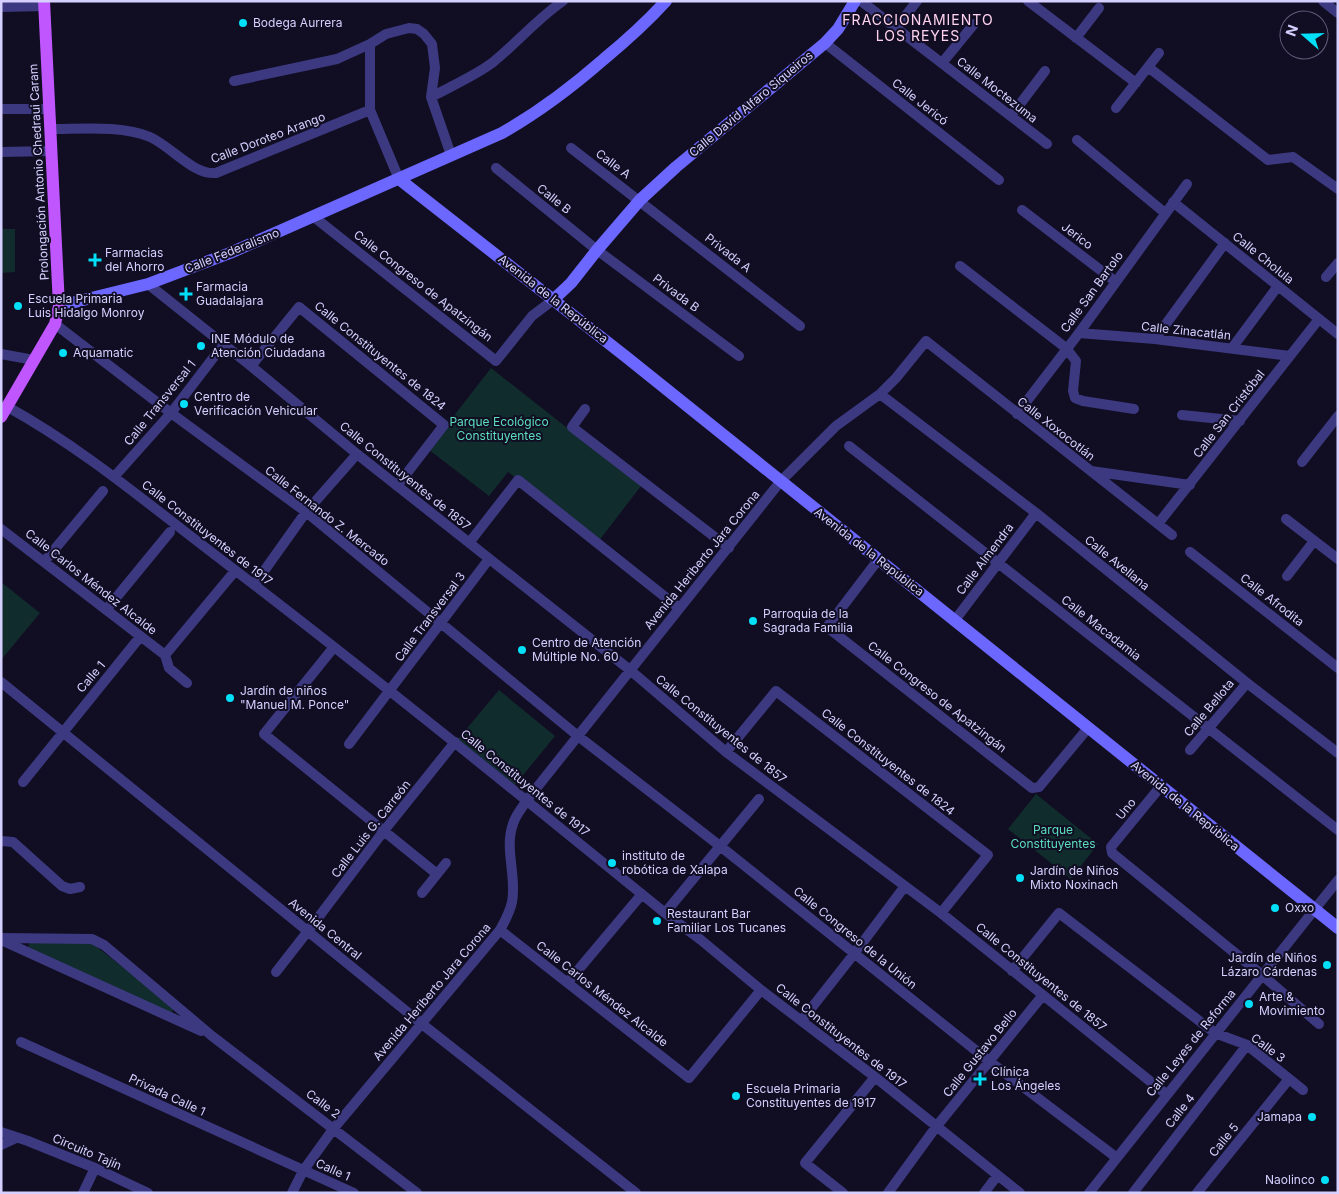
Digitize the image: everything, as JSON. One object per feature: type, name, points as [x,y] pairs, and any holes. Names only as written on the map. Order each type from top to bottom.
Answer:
[{"type":"main road","name":"Calle Federalismo","points":[[59,306],[148,284],[230,253],[502,133],[534,114],[566,91],[645,25],[666,1]]},
{"type":"main road","name":"Calle David Alfaro Siqueiros","points":[[553,300],[571,283],[640,200],[676,167],[825,43],[838,29],[855,1]]},
{"type":"main road","name":"Prolongación Antonio Chedraui Caram","points":[[4,411],[55,324],[59,306],[44,4]]},
{"type":"main road","name":"Avenida de la República","points":[[399,178],[955,620],[1338,928]]},
{"type":"street","points":[[431,97],[490,64],[545,14],[563,1]]},
{"type":"street","name":"Calle Moctezuma","points":[[860,1],[1047,144]]},
{"type":"street","points":[[896,28],[917,1]]},
{"type":"street","points":[[1028,1],[1136,83]]},
{"type":"street","points":[[1323,1],[1338,13]]},
{"type":"street","points":[[1,7],[44,4]]},
{"type":"street","points":[[1076,38],[1099,8]]},
{"type":"street","points":[[942,63],[974,24]]},
{"type":"street","points":[[234,81],[337,59],[370,44],[386,34],[409,28],[417,30],[424,34],[432,44],[435,68],[431,97],[451,155]]},
{"type":"street","name":"Calle Jericó","points":[[825,43],[999,180]]},
{"type":"street","points":[[370,44],[370,110],[399,178]]},
{"type":"street","points":[[1116,108],[1159,53]]},
{"type":"street","points":[[1148,67],[1268,160],[1293,157],[1338,190]]},
{"type":"street","points":[[1011,116],[1045,71]]},
{"type":"street","points":[[1,109],[50,109]]},
{"type":"street","name":"Calle Doroteo Arango","points":[[51,129],[90,128],[126,131],[149,136],[207,174],[216,173],[370,110]]},
{"type":"street","points":[[1076,140],[1166,213]]},
{"type":"street","name":"Calle A","points":[[571,148],[640,200]]},
{"type":"street","points":[[1,152],[52,151]]},
{"type":"street","name":"Calle B","points":[[496,168],[597,250]]},
{"type":"street","name":"Calle San Bartolo","points":[[1016,414],[1079,333],[1187,184]]},
{"type":"street","name":"Privada A","points":[[640,200],[800,326]]},
{"type":"street","name":"Calle Cholula","points":[[1173,202],[1338,334]]},
{"type":"street","name":"Jerico","points":[[1022,210],[1116,282]]},
{"type":"street","name":"Calle Congreso de Apatzingán","points":[[314,217],[496,361],[532,316],[553,300]]},
{"type":"street","points":[[1155,339],[1224,243]]},
{"type":"street","name":"Privada B","points":[[597,250],[740,356]]},
{"type":"street","points":[[1326,277],[1338,263]]},
{"type":"street","points":[[960,266],[1066,348],[1076,361],[1073,391],[1076,398],[1082,402],[1134,409]]},
{"type":"street","name":"Calle Constituyentes de 1857","points":[[148,284],[489,560],[630,670],[726,752],[941,913],[1166,1094]]},
{"type":"street","points":[[1232,348],[1278,286]]},
{"type":"street","name":"Calle Constituyentes de 1824","points":[[251,366],[299,307],[444,425],[397,486]]},
{"type":"street","name":"Calle San Cristóbal","points":[[1158,524],[1319,319]]},
{"type":"street","name":"Calle Fernando Z. Mercado","points":[[55,324],[171,413],[306,512],[578,736]]},
{"type":"street","name":"Calle Zinacatlán","points":[[1079,333],[1155,339],[1290,356]]},
{"type":"street","name":"Avenida Heriberto Jara Corona","points":[[292,1193],[303,1170],[334,1128],[500,930],[508,916],[512,902],[510,837],[513,822],[527,800],[780,482],[836,426],[880,394],[896,378],[926,341]]},
{"type":"street","name":"Calle Xoxocotlán","points":[[926,341],[1016,414],[1172,535]]},
{"type":"street","name":"Calle Transversal 1","points":[[114,477],[171,413],[223,344]]},
{"type":"street","points":[[1,354],[34,360]]},
{"type":"street","name":"Calle Avellana","points":[[880,394],[1036,514],[1247,683],[1338,753]]},
{"type":"street","points":[[585,409],[572,426],[729,548]]},
{"type":"street","name":"Calle Constituyentes de 1917","points":[[4,411],[57,436],[114,477],[390,690],[761,990],[875,1077],[1020,1193]]},
{"type":"street","points":[[1182,414],[1240,421]]},
{"type":"street","points":[[1302,462],[1338,416]]},
{"type":"street","name":"Calle Macadamia","points":[[849,446],[1338,830]]},
{"type":"street","points":[[254,585],[306,512],[357,454]]},
{"type":"street","points":[[1090,471],[1190,485]]},
{"type":"street","points":[[469,543],[518,480],[679,608]]},
{"type":"street","points":[[44,562],[104,491]]},
{"type":"street","name":"Calle Almendra","points":[[955,620],[1036,514]]},
{"type":"street","points":[[1286,519],[1338,559]]},
{"type":"street","name":"Calle Carlos Méndez Alcalde","points":[[1,529],[165,656],[168,668],[187,683]]},
{"type":"street","points":[[106,610],[170,532]]},
{"type":"street","points":[[1287,576],[1314,541]]},
{"type":"street","name":"Calle Afrodita","points":[[1190,552],[1338,668]]},
{"type":"street","name":"Calle Transversal 3","points":[[349,744],[489,560]]},
{"type":"street","name":"Calle Congreso de Apatzingán","points":[[878,560],[827,627],[1032,788],[1039,787],[1088,728]]},
{"type":"street","points":[[165,656],[235,571]]},
{"type":"street","name":"Calle 1","points":[[23,782],[140,637]]},
{"type":"street","points":[[334,647],[264,734],[437,874]]},
{"type":"street","name":"Avenida Central","points":[[1,682],[422,1024],[636,1193]]},
{"type":"street","name":"Calle Bellota","points":[[1190,750],[1247,683]]},
{"type":"street","name":"Calle Constituyentes de 1824","points":[[726,752],[776,691],[988,856],[941,913]]},
{"type":"street","name":"Calle Congreso de la Unión","points":[[578,736],[720,846],[989,1061],[1117,1158]]},
{"type":"street","name":"Calle Luis G. Carreón","points":[[276,972],[383,832],[455,742]]},
{"type":"street","name":"Uno","points":[[1161,786],[1111,847],[1112,853],[1262,975]]},
{"type":"street","points":[[665,913],[759,799]]},
{"type":"street","points":[[1,840],[13,842],[62,886],[70,888],[80,887]]},
{"type":"street","points":[[422,893],[446,863]]},
{"type":"street","name":"Calle Leyes de Reforma","points":[[1089,1193],[1338,880]]},
{"type":"street","points":[[802,1020],[905,886]]},
{"type":"street","points":[[568,982],[642,894]]},
{"type":"street","points":[[1012,971],[1059,913],[1215,1033]]},
{"type":"street","name":"Calle Carlos Méndez Alcalde","points":[[500,930],[689,1078],[761,990]]},
{"type":"street","name":"Calle 2","points":[[1,939],[212,1036]]},
{"type":"street","name":"Calle 2","points":[[1,939],[92,939],[104,945],[212,1036],[417,1193]]},
{"type":"street","points":[[1262,975],[1319,1024]]},
{"type":"street","name":"Calle Gustavo Bello","points":[[888,1193],[936,1127],[1042,995]]},
{"type":"street","name":"Calle 3","points":[[1215,1033],[1247,1045],[1303,1090]]},
{"type":"street","name":"Privada Calle 1","points":[[21,1042],[303,1170]]},
{"type":"street","name":"Calle 4","points":[[1133,1193],[1247,1045]]},
{"type":"street","points":[[843,1193],[806,1163],[875,1077]]},
{"type":"street","name":"Calle 5","points":[[1197,1193],[1289,1079]]},
{"type":"street","name":"Circuito Tajín","points":[[1,1132],[95,1168],[148,1193]]},
{"type":"street","points":[[1,1145],[16,1138]]},
{"type":"street","points":[[83,1193],[95,1168]]},
{"type":"street","name":"Calle 1","points":[[303,1170],[354,1193]]},
{"type":"street","points":[[984,1193],[997,1176]]},
{"type":"green space","points":[[1,229],[15,229],[15,272],[1,273]]},
{"type":"green space","name":"Parque Ecológico Constituyentes","points":[[491,368],[641,486],[598,542],[508,472],[489,496],[428,449]]},
{"type":"green space","points":[[1,582],[40,613],[1,660]]},
{"type":"green space","points":[[499,690],[555,736],[515,785],[458,739]]},
{"type":"green space","name":"Parque Constituyentes","points":[[1036,794],[1098,844],[1071,879],[1008,829]]},
{"type":"green space","points":[[30,940],[92,943],[174,1008],[172,1013],[28,948]]},
{"type":"place","name":"Bodega Aurrera","points":[[243,23]]},
{"type":"place","name":"Farmacias del Ahorro","points":[[95,260]]},
{"type":"place","name":"Farmacia Guadalajara","points":[[186,294]]},
{"type":"place","name":"Escuela Primaria Luis Hidalgo Monroy","points":[[18,306]]},
{"type":"place","name":"INE Módulo de Atención Ciudadana","points":[[201,346]]},
{"type":"place","name":"Aquamatic","points":[[63,353]]},
{"type":"place","name":"Centro de Verificación Vehicular","points":[[184,404]]},
{"type":"place","name":"Parroquia de la Sagrada Familia","points":[[753,621]]},
{"type":"place","name":"Centro de Atención Múltiple No. 60","points":[[522,650]]},
{"type":"place","name":"Jardín de niños \"Manuel M. Ponce\"","points":[[230,698]]},
{"type":"place","name":"instituto de robótica de Xalapa","points":[[612,863]]},
{"type":"place","name":"Jardín de Niños Mixto Noxinach","points":[[1020,878]]},
{"type":"place","name":"Oxxo","points":[[1275,908]]},
{"type":"place","name":"Restaurant Bar Familiar Los Tucanes","points":[[657,921]]},
{"type":"place","name":"Jardín de Niños Lázaro Cárdenas","points":[[1327,965]]},
{"type":"place","name":"Arte & Movimiento","points":[[1249,1004]]},
{"type":"place","name":"Clínica Los Ángeles","points":[[980,1079]]},
{"type":"place","name":"Escuela Primaria Constituyentes de 1917","points":[[736,1096]]},
{"type":"place","name":"Jamapa","points":[[1312,1117]]},
{"type":"place","name":"Naolinco","points":[[1325,1180]]},
{"type":"district","name":"FRACCIONAMIENTO LOS REYES","points":[[918,28]]}]
